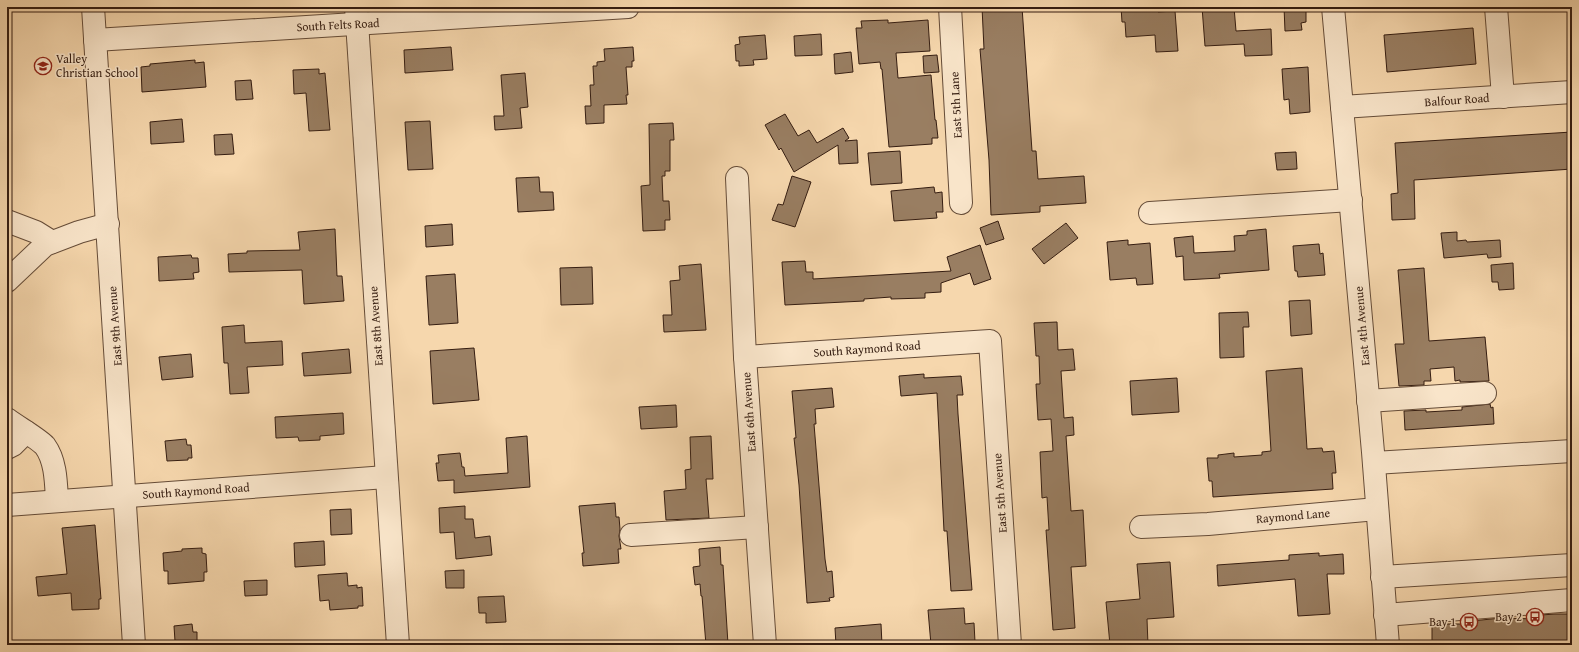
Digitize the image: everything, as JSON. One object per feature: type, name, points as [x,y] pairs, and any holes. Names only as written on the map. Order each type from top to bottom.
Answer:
[{"type":"street","name":"East 9th Avenue","points":[[93,7],[126,496],[134,645]]},
{"type":"street","name":"South Felts Road","points":[[95,40],[357,16],[628,7]]},
{"type":"street","name":"East 5th Lane","points":[[950,7],[962,203]]},
{"type":"street","name":"East 4th Avenue","points":[[1333,7],[1374,463],[1388,645]]},
{"type":"street","points":[[1496,7],[1503,97]]},
{"type":"street","name":"East 8th Avenue","points":[[357,16],[398,645]]},
{"type":"street","name":"Balfour Road","points":[[1342,107],[1572,92]]},
{"type":"street","name":"East 6th Avenue","points":[[737,178],[745,357],[765,645]]},
{"type":"street","points":[[1150,213],[1351,200]]},
{"type":"street","points":[[7,221],[36,232],[52,242]]},
{"type":"street","points":[[7,281],[45,245],[79,232],[108,224]]},
{"type":"street","name":"South Raymond Road","points":[[745,357],[990,341]]},
{"type":"street","name":"East 5th Avenue","points":[[990,341],[1010,645]]},
{"type":"street","points":[[1368,401],[1485,393]]},
{"type":"street","points":[[7,419],[44,445],[50,454],[55,474],[57,501]]},
{"type":"street","points":[[7,448],[13,445],[26,432]]},
{"type":"street","points":[[1374,463],[1572,451]]},
{"type":"street","name":"South Raymond Road","points":[[7,504],[386,478]]},
{"type":"street","name":"Raymond Lane","points":[[1141,527],[1208,524],[1377,509]]},
{"type":"street","points":[[631,535],[757,527]]},
{"type":"street","points":[[1382,577],[1572,565]]},
{"type":"street","points":[[1385,615],[1572,600]]},
{"type":"building","points":[[982,7],[1022,7],[1032,151],[1036,151],[1038,179],[1084,176],[1086,203],[1040,206],[1040,212],[991,215],[989,160],[980,49],[984,49]]},
{"type":"building","points":[[1121,7],[1158,7],[1158,12],[1175,11],[1178,51],[1156,52],[1155,35],[1126,37],[1125,22],[1122,22]]},
{"type":"building","points":[[1202,7],[1234,7],[1236,31],[1271,29],[1272,55],[1245,56],[1244,44],[1205,46]]},
{"type":"building","points":[[1284,7],[1306,7],[1306,22],[1301,23],[1302,30],[1285,31]]},
{"type":"building","points":[[888,20],[888,23],[928,20],[930,51],[896,53],[898,78],[931,75],[938,138],[932,138],[932,144],[889,147],[882,69],[880,62],[859,64],[856,28],[862,28],[861,21]]},
{"type":"building","points":[[1473,28],[1476,64],[1387,72],[1384,35]]},
{"type":"building","points":[[821,34],[822,55],[795,56],[794,36]]},
{"type":"building","points":[[765,35],[767,59],[753,60],[754,65],[739,66],[739,61],[736,61],[735,45],[740,44],[739,37]]},
{"type":"building","points":[[451,47],[453,70],[405,73],[404,50]]},
{"type":"building","points":[[633,47],[634,61],[632,61],[632,67],[626,67],[628,95],[626,95],[627,104],[604,105],[604,123],[586,124],[585,106],[591,106],[590,85],[594,85],[593,66],[597,66],[597,62],[605,61],[604,49]]},
{"type":"building","points":[[851,52],[853,72],[835,74],[834,54]]},
{"type":"building","points":[[937,55],[939,72],[924,73],[923,56]]},
{"type":"building","points":[[195,60],[195,63],[204,62],[206,87],[142,92],[141,67],[150,66],[150,64]]},
{"type":"building","points":[[1308,67],[1310,112],[1290,114],[1289,99],[1284,100],[1282,69]]},
{"type":"building","points":[[319,69],[319,74],[325,73],[330,130],[309,131],[306,93],[294,94],[293,70]]},
{"type":"building","points":[[525,73],[528,107],[520,108],[522,128],[495,130],[494,116],[504,116],[501,75]]},
{"type":"building","points":[[251,80],[253,99],[236,100],[235,81]]},
{"type":"building","points":[[785,114],[798,136],[809,130],[817,143],[843,128],[849,138],[845,141],[857,140],[858,163],[839,164],[838,145],[794,172],[781,148],[779,150],[765,125]]},
{"type":"building","points":[[182,119],[184,142],[151,144],[150,122]]},
{"type":"building","points":[[430,121],[433,169],[408,170],[405,122]]},
{"type":"building","points":[[673,123],[674,140],[670,140],[670,171],[665,171],[665,176],[662,176],[663,201],[669,201],[670,220],[665,220],[665,230],[643,231],[641,186],[650,185],[649,124]]},
{"type":"building","points":[[1572,132],[1572,169],[1414,180],[1415,219],[1392,220],[1391,194],[1398,193],[1395,143]]},
{"type":"building","points":[[232,134],[234,154],[215,155],[214,135]]},
{"type":"building","points":[[900,151],[902,183],[871,185],[868,153]]},
{"type":"building","points":[[1296,152],[1297,169],[1277,170],[1275,153]]},
{"type":"building","points":[[792,176],[811,182],[795,227],[772,220],[778,204],[783,205]]},
{"type":"building","points":[[539,177],[540,192],[553,192],[554,210],[518,212],[516,178]]},
{"type":"building","points":[[934,187],[935,193],[942,192],[943,212],[936,212],[937,218],[894,221],[891,191]]},
{"type":"building","points":[[998,221],[1004,239],[986,245],[980,228]]},
{"type":"building","points":[[1066,223],[1078,238],[1044,264],[1032,249]]},
{"type":"building","points":[[452,224],[453,245],[426,247],[425,226]]},
{"type":"building","points":[[335,229],[337,276],[342,276],[344,301],[304,304],[302,270],[229,272],[228,254],[247,253],[247,251],[300,250],[298,232]]},
{"type":"building","points":[[1266,229],[1269,270],[1219,274],[1220,278],[1184,280],[1183,256],[1176,257],[1174,238],[1193,236],[1194,253],[1235,251],[1234,236],[1247,235],[1247,231]]},
{"type":"building","points":[[1457,232],[1457,241],[1466,240],[1467,242],[1500,240],[1501,257],[1488,258],[1487,254],[1444,258],[1441,233]]},
{"type":"building","points":[[1128,240],[1128,245],[1150,243],[1153,284],[1137,285],[1136,278],[1110,280],[1107,242]]},
{"type":"building","points":[[1319,244],[1320,254],[1323,253],[1325,275],[1298,277],[1297,271],[1295,271],[1293,246]]},
{"type":"building","points":[[980,245],[991,279],[974,285],[970,273],[941,283],[941,292],[925,293],[925,298],[891,299],[891,297],[864,299],[864,301],[785,305],[782,262],[805,261],[806,272],[813,272],[813,279],[951,271],[947,257]]},
{"type":"building","points":[[191,255],[192,258],[198,258],[199,272],[193,273],[194,279],[159,281],[158,257]]},
{"type":"building","points":[[1513,263],[1514,289],[1499,290],[1498,282],[1492,282],[1491,265]]},
{"type":"building","points":[[701,264],[706,330],[664,332],[663,315],[672,315],[670,281],[680,280],[679,266]]},
{"type":"building","points":[[592,267],[593,304],[561,305],[560,268]]},
{"type":"building","points":[[1424,268],[1429,341],[1485,337],[1489,381],[1455,381],[1454,367],[1430,369],[1431,381],[1424,381],[1424,385],[1399,386],[1395,344],[1404,344],[1398,270]]},
{"type":"building","points":[[455,274],[458,323],[429,325],[426,276]]},
{"type":"building","points":[[1310,300],[1312,334],[1291,336],[1289,301]]},
{"type":"building","points":[[1248,312],[1249,327],[1243,327],[1244,357],[1220,358],[1219,313]]},
{"type":"building","points":[[1057,322],[1058,350],[1073,349],[1075,370],[1061,371],[1064,418],[1073,417],[1074,435],[1066,436],[1071,511],[1083,510],[1086,566],[1071,567],[1075,628],[1053,630],[1046,530],[1049,530],[1047,497],[1042,498],[1040,452],[1053,451],[1051,419],[1038,420],[1036,384],[1040,384],[1039,356],[1036,356],[1034,323]]},
{"type":"building","points":[[244,325],[245,343],[282,341],[283,365],[247,367],[249,393],[230,394],[228,363],[224,363],[222,327]]},
{"type":"building","points":[[474,348],[479,400],[433,404],[430,351]]},
{"type":"building","points":[[349,349],[351,373],[304,376],[302,353]]},
{"type":"building","points":[[191,354],[193,377],[162,380],[159,357]]},
{"type":"building","points":[[1302,368],[1307,449],[1322,448],[1323,452],[1334,451],[1336,473],[1332,473],[1333,489],[1213,497],[1212,481],[1209,481],[1207,458],[1218,458],[1218,455],[1234,453],[1234,457],[1262,455],[1262,452],[1271,451],[1266,371]]},
{"type":"building","points":[[924,374],[924,378],[961,376],[963,395],[957,395],[972,590],[951,591],[947,531],[944,531],[937,393],[901,396],[899,376]]},
{"type":"building","points":[[1177,378],[1179,412],[1132,415],[1130,381]]},
{"type":"building","points":[[832,388],[834,407],[815,409],[816,424],[814,424],[825,559],[827,572],[832,571],[834,597],[829,598],[830,601],[807,603],[799,485],[794,438],[796,438],[792,391]]},
{"type":"building","points":[[1490,404],[1491,408],[1493,407],[1494,424],[1405,430],[1404,411],[1426,410],[1426,412],[1462,410],[1462,407]]},
{"type":"building","points":[[676,405],[677,427],[641,429],[639,407]]},
{"type":"building","points":[[343,413],[344,434],[320,436],[320,440],[299,441],[298,437],[276,438],[275,417]]},
{"type":"building","points":[[527,436],[530,487],[454,493],[454,480],[438,481],[436,463],[439,463],[438,455],[460,453],[465,476],[508,473],[506,438]]},
{"type":"building","points":[[711,436],[713,479],[706,479],[709,518],[666,520],[664,491],[686,489],[685,470],[691,469],[690,437]]},
{"type":"building","points":[[186,439],[187,445],[191,445],[192,458],[188,458],[188,460],[167,461],[165,441]]},
{"type":"building","points":[[615,503],[616,517],[619,517],[620,529],[619,536],[621,549],[618,549],[619,563],[583,566],[582,553],[584,553],[579,506]]},
{"type":"building","points":[[465,506],[465,519],[473,519],[475,538],[490,536],[492,555],[456,559],[454,532],[440,533],[439,508]]},
{"type":"building","points":[[351,509],[352,534],[331,535],[330,510]]},
{"type":"building","points":[[95,525],[101,599],[99,599],[99,609],[72,610],[71,593],[38,596],[36,577],[67,574],[62,528]]},
{"type":"building","points":[[324,541],[325,565],[295,567],[294,543]]},
{"type":"building","points":[[720,547],[721,565],[723,565],[728,644],[706,645],[700,584],[695,585],[693,567],[700,566],[699,549]]},
{"type":"building","points":[[202,548],[202,553],[206,554],[207,572],[204,572],[204,581],[168,584],[168,571],[164,571],[163,553],[182,551],[182,549]]},
{"type":"building","points":[[1319,553],[1319,556],[1343,554],[1344,574],[1327,574],[1330,614],[1298,616],[1295,579],[1218,586],[1217,565],[1289,560],[1289,555]]},
{"type":"building","points":[[1170,562],[1174,617],[1147,619],[1148,645],[1110,645],[1106,602],[1140,599],[1137,564]]},
{"type":"building","points":[[464,570],[464,588],[446,588],[445,571]]},
{"type":"building","points":[[347,573],[348,586],[357,585],[357,588],[362,587],[363,606],[358,606],[358,608],[330,610],[329,600],[320,601],[318,575]]},
{"type":"building","points":[[267,580],[267,595],[245,596],[244,581]]},
{"type":"building","points":[[504,596],[506,622],[486,623],[486,613],[479,613],[478,597]]},
{"type":"building","points":[[964,608],[965,624],[974,623],[975,642],[931,645],[928,610]]},
{"type":"building","points":[[1572,614],[1572,642],[1558,641],[1555,645],[1432,645],[1432,624],[1469,624],[1472,621],[1501,618],[1536,619],[1541,615]]},
{"type":"building","points":[[192,624],[193,632],[197,632],[197,644],[177,645],[175,641],[174,626]]},
{"type":"building","points":[[881,624],[882,645],[836,645],[835,628]]},
{"type":"place","name":"Valley Christian School","points":[[43,66]]},
{"type":"place","name":"Bay 2","points":[[1535,617]]},
{"type":"place","name":"Bay 1","points":[[1469,622]]}]
